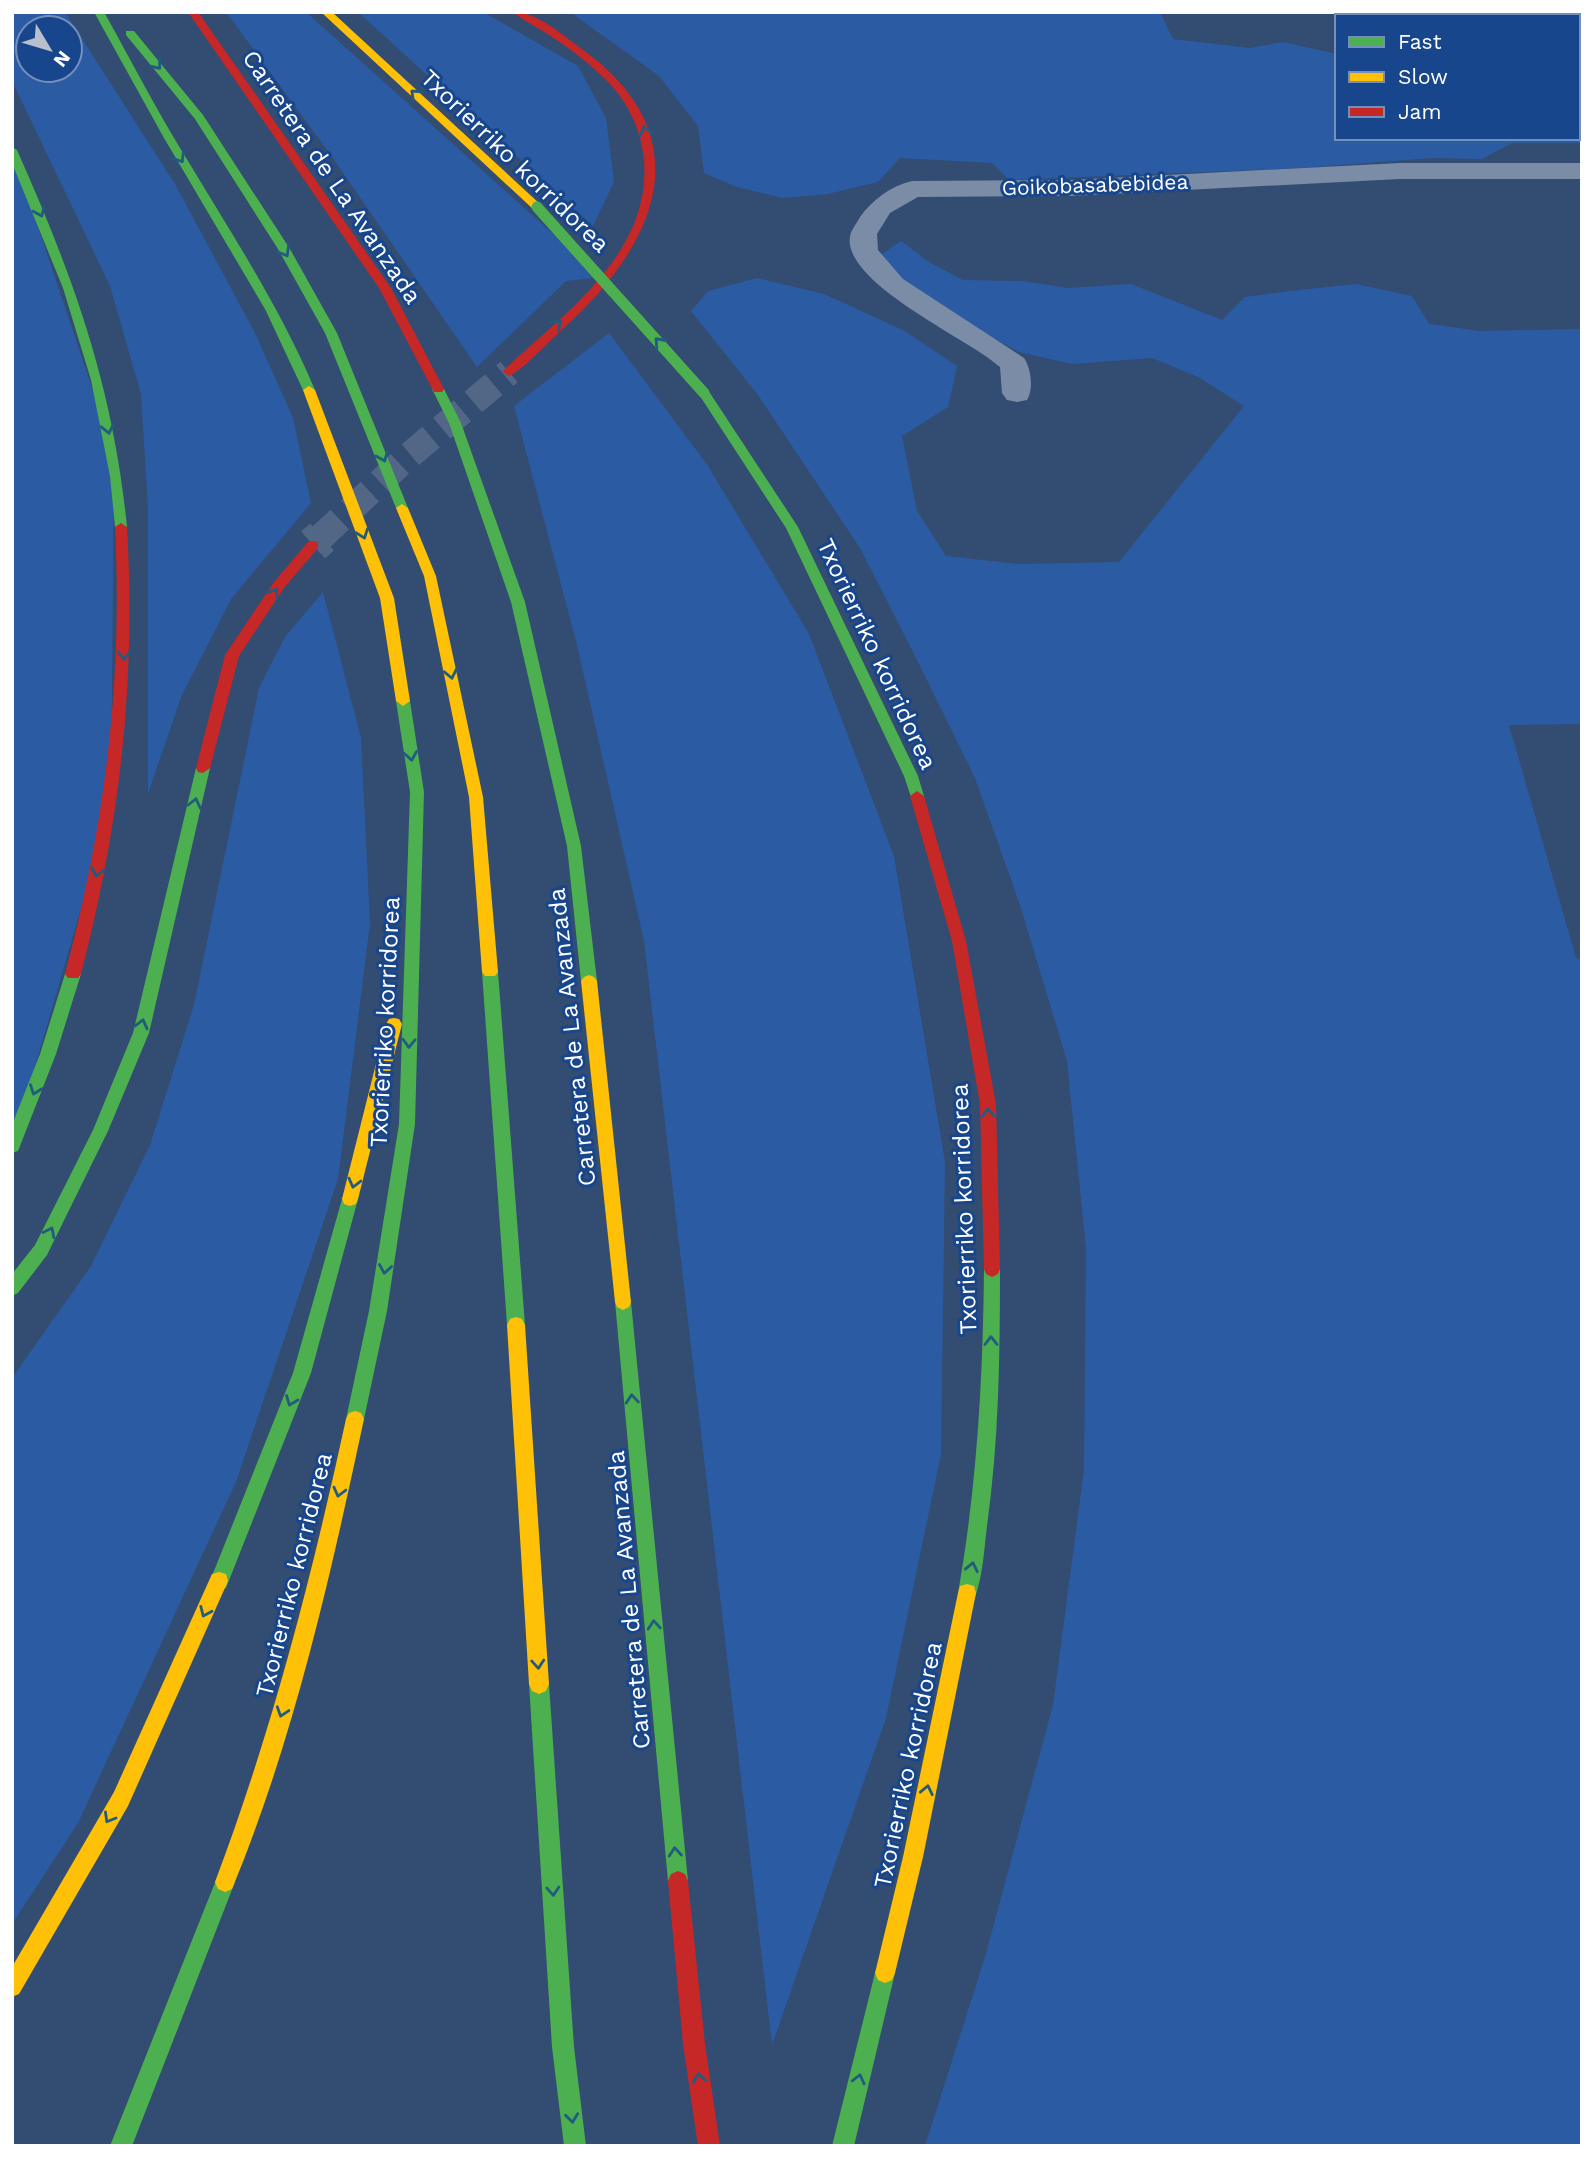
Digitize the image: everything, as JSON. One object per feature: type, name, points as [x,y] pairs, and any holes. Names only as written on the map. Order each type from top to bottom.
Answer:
[{"type":"highway","name":"Txorierriko korridorea","points":[[99,12],[166,134],[242,259],[296,356],[387,598],[416,792],[407,1124],[378,1311],[342,1481],[299,1658],[244,1835],[121,2146]]},
{"type":"highway","points":[[113,12],[199,117],[284,249],[331,333],[430,576],[476,797],[507,1184],[563,2047],[575,2146]]},
{"type":"highway","name":"Carretera de La Avanzada","points":[[193,12],[385,288],[455,423],[518,602],[574,846],[613,1198],[694,2044],[709,2146]]},
{"type":"highway","name":"Txorierriko korridorea","points":[[326,12],[537,207],[705,393],[792,527],[911,776],[960,941],[988,1104],[992,1270],[991,1390],[975,1552],[913,1857],[843,2146]]},
{"type":"highway","points":[[509,372],[582,302],[621,258],[649,204],[654,171],[644,122],[619,86],[601,65],[555,30],[518,12]]},
{"type":"highway","points":[[12,150],[52,237],[94,360],[114,453],[124,555],[124,691],[111,805],[84,938],[60,1023],[12,1146]]},
{"type":"highway","points":[[12,1288],[41,1250],[100,1131],[141,1033],[209,741],[232,655],[279,586],[313,545]]},
{"type":"highway","points":[[12,1987],[121,1799],[225,1568],[302,1373],[347,1212],[412,951]]},
{"type":"street","name":"Goikobasabebidea","points":[[1017,393],[1014,364],[893,285],[864,251],[863,234],[880,208],[912,189],[1071,188],[1400,170],[1582,171]]},
{"type":"shaded area","points":[[12,12],[66,14],[14,14],[14,84],[84,84],[84,42],[175,184],[255,333],[293,418],[311,503],[231,599],[181,697],[148,794],[148,508],[141,394],[110,286],[12,81]]},
{"type":"shaded area","points":[[226,12],[306,12],[601,277],[566,281],[477,367],[330,154]]},
{"type":"shaded area","points":[[358,12],[483,12],[578,66],[606,118],[614,182],[593,226]]},
{"type":"shaded area","points":[[570,12],[1160,12],[1173,39],[1250,48],[1283,42],[1335,54],[1335,140],[1580,140],[1580,14],[1391,12],[1582,12],[1582,143],[1512,143],[1482,159],[1433,158],[1302,168],[1009,180],[992,163],[900,158],[878,182],[828,194],[782,198],[737,187],[704,173],[698,126],[659,76]]},
{"type":"shaded area","points":[[12,150],[114,453],[111,805],[12,1146]]},
{"type":"shaded area","points":[[901,241],[929,262],[963,280],[1023,281],[1068,288],[1131,284],[1222,320],[1245,297],[1356,284],[1412,296],[1429,324],[1480,331],[1582,329],[1582,724],[1509,725],[1576,958],[1582,959],[1582,2146],[925,2146],[985,1957],[1053,1705],[1084,1470],[1086,1248],[1067,1061],[1020,905],[975,778],[919,664],[860,548],[758,395],[691,311],[708,291],[757,278],[824,294],[903,330],[957,366],[948,407],[902,436],[917,511],[946,556],[1019,564],[1119,562],[1244,406],[1200,378],[1152,358],[1072,364],[1019,352],[913,295],[879,256]]},
{"type":"shaded area","points":[[609,333],[708,466],[809,634],[894,856],[945,1162],[941,1454],[886,1718],[772,2045],[644,941],[577,645],[514,406]]},
{"type":"shaded area","points":[[323,592],[361,738],[370,923],[338,1179],[236,1482],[78,1823],[12,1924],[12,1378],[91,1266],[150,1145],[194,1005],[259,688],[285,637]]},
{"type":"tunnel","points":[[320,538],[405,459],[509,372]]},
{"type":"tunnel","points":[[313,545],[322,537]]},
{"type":"traffic: fast","points":[[99,12],[169,138],[271,309],[309,390]]},
{"type":"traffic: fast","points":[[130,33],[199,117],[284,249],[331,333],[402,508]]},
{"type":"traffic: fast","points":[[12,150],[52,243],[84,334],[108,427],[121,527]]},
{"type":"traffic: fast","points":[[537,207],[704,393]]},
{"type":"traffic: fast","points":[[438,389],[455,423],[518,602],[574,846],[589,981]]},
{"type":"traffic: fast","points":[[704,393],[792,527],[911,776],[917,796]]},
{"type":"traffic: fast","points":[[355,1419],[378,1311],[407,1124],[417,792],[403,701]]},
{"type":"traffic: fast","points":[[12,1288],[41,1250],[100,1131],[141,1033],[203,768]]},
{"type":"traffic: fast","points":[[490,972],[516,1325]]},
{"type":"traffic: fast","points":[[12,1146],[48,1054],[73,974]]},
{"type":"traffic: fast","points":[[219,1581],[302,1373],[350,1199]]},
{"type":"traffic: fast","points":[[967,1593],[984,1472],[991,1350],[992,1269]]},
{"type":"traffic: fast","points":[[623,1302],[678,1881]]},
{"type":"traffic: fast","points":[[539,1684],[563,2047],[575,2146]]},
{"type":"traffic: fast","points":[[121,2146],[225,1882]]},
{"type":"traffic: fast","points":[[843,2146],[885,1973]]},
{"type":"traffic: slow","points":[[326,12],[537,207]]},
{"type":"traffic: slow","points":[[309,390],[387,598],[403,701]]},
{"type":"traffic: slow","points":[[402,508],[430,576],[476,797],[490,972]]},
{"type":"traffic: slow","points":[[589,981],[623,1302]]},
{"type":"traffic: slow","points":[[350,1199],[394,1024]]},
{"type":"traffic: slow","points":[[516,1325],[539,1684]]},
{"type":"traffic: slow","points":[[225,1882],[266,1769],[300,1653],[355,1419]]},
{"type":"traffic: slow","points":[[12,1987],[121,1799],[219,1581]]},
{"type":"traffic: slow","points":[[885,1973],[913,1857],[967,1593]]},
{"type":"traffic: jam","points":[[193,12],[385,288],[438,389]]},
{"type":"traffic: jam","points":[[509,372],[596,290],[621,259],[643,217],[651,179],[648,144],[636,113],[615,84],[587,57],[518,12]]},
{"type":"traffic: jam","points":[[73,974],[99,865],[117,753],[124,640],[121,527]]},
{"type":"traffic: jam","points":[[203,768],[232,655],[279,585],[313,545]]},
{"type":"traffic: jam","points":[[917,796],[959,941],[988,1104],[992,1269]]},
{"type":"traffic: jam","points":[[678,1881],[694,2044],[709,2146]]}]
